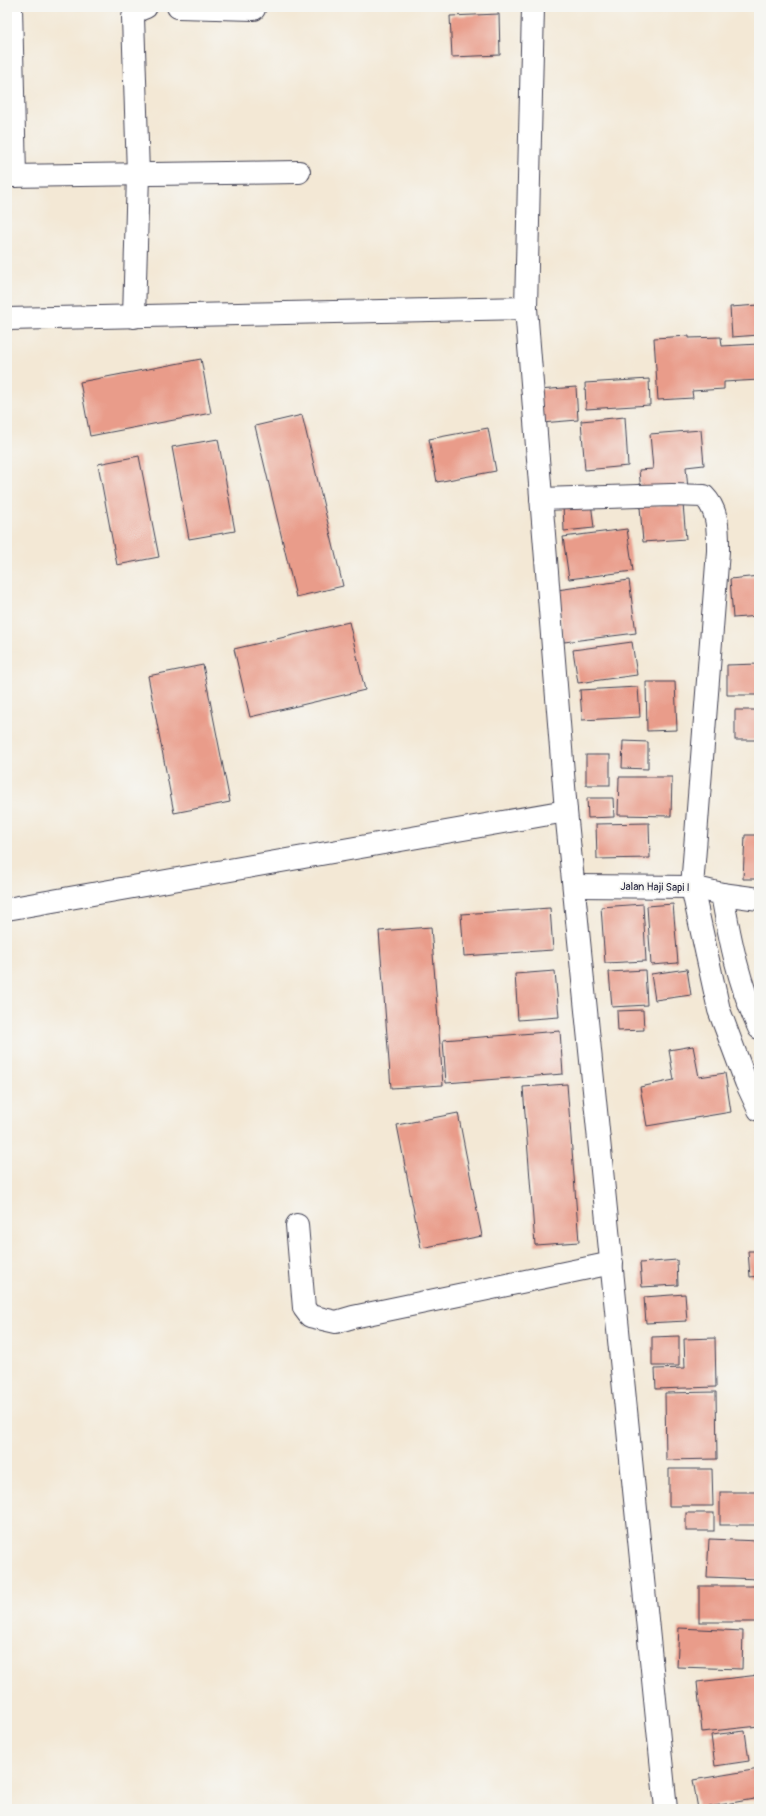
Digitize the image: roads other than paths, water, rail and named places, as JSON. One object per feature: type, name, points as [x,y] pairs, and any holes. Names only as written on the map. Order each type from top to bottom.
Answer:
[{"type":"street","points":[[11,7],[11,176],[299,172]]},
{"type":"street","points":[[134,318],[138,174],[133,17],[136,11],[146,7]]},
{"type":"street","points":[[178,7],[254,9]]},
{"type":"street","points":[[533,7],[526,308],[566,811],[575,886],[666,1809]]},
{"type":"street","points":[[7,319],[134,318],[526,308]]},
{"type":"street","points":[[541,499],[672,495],[704,496],[710,502],[714,510],[718,530],[718,551],[692,887],[719,1010],[746,1082],[759,1110]]},
{"type":"street","points":[[7,909],[566,811]]},
{"type":"street","name":"Jalan Haji Sapi I","points":[[575,886],[692,887],[722,894],[759,899]]},
{"type":"street","points":[[722,894],[731,945],[749,1006],[759,1028]]},
{"type":"street","points":[[297,1225],[304,1308],[310,1316],[336,1322],[353,1317],[612,1263]]}]
